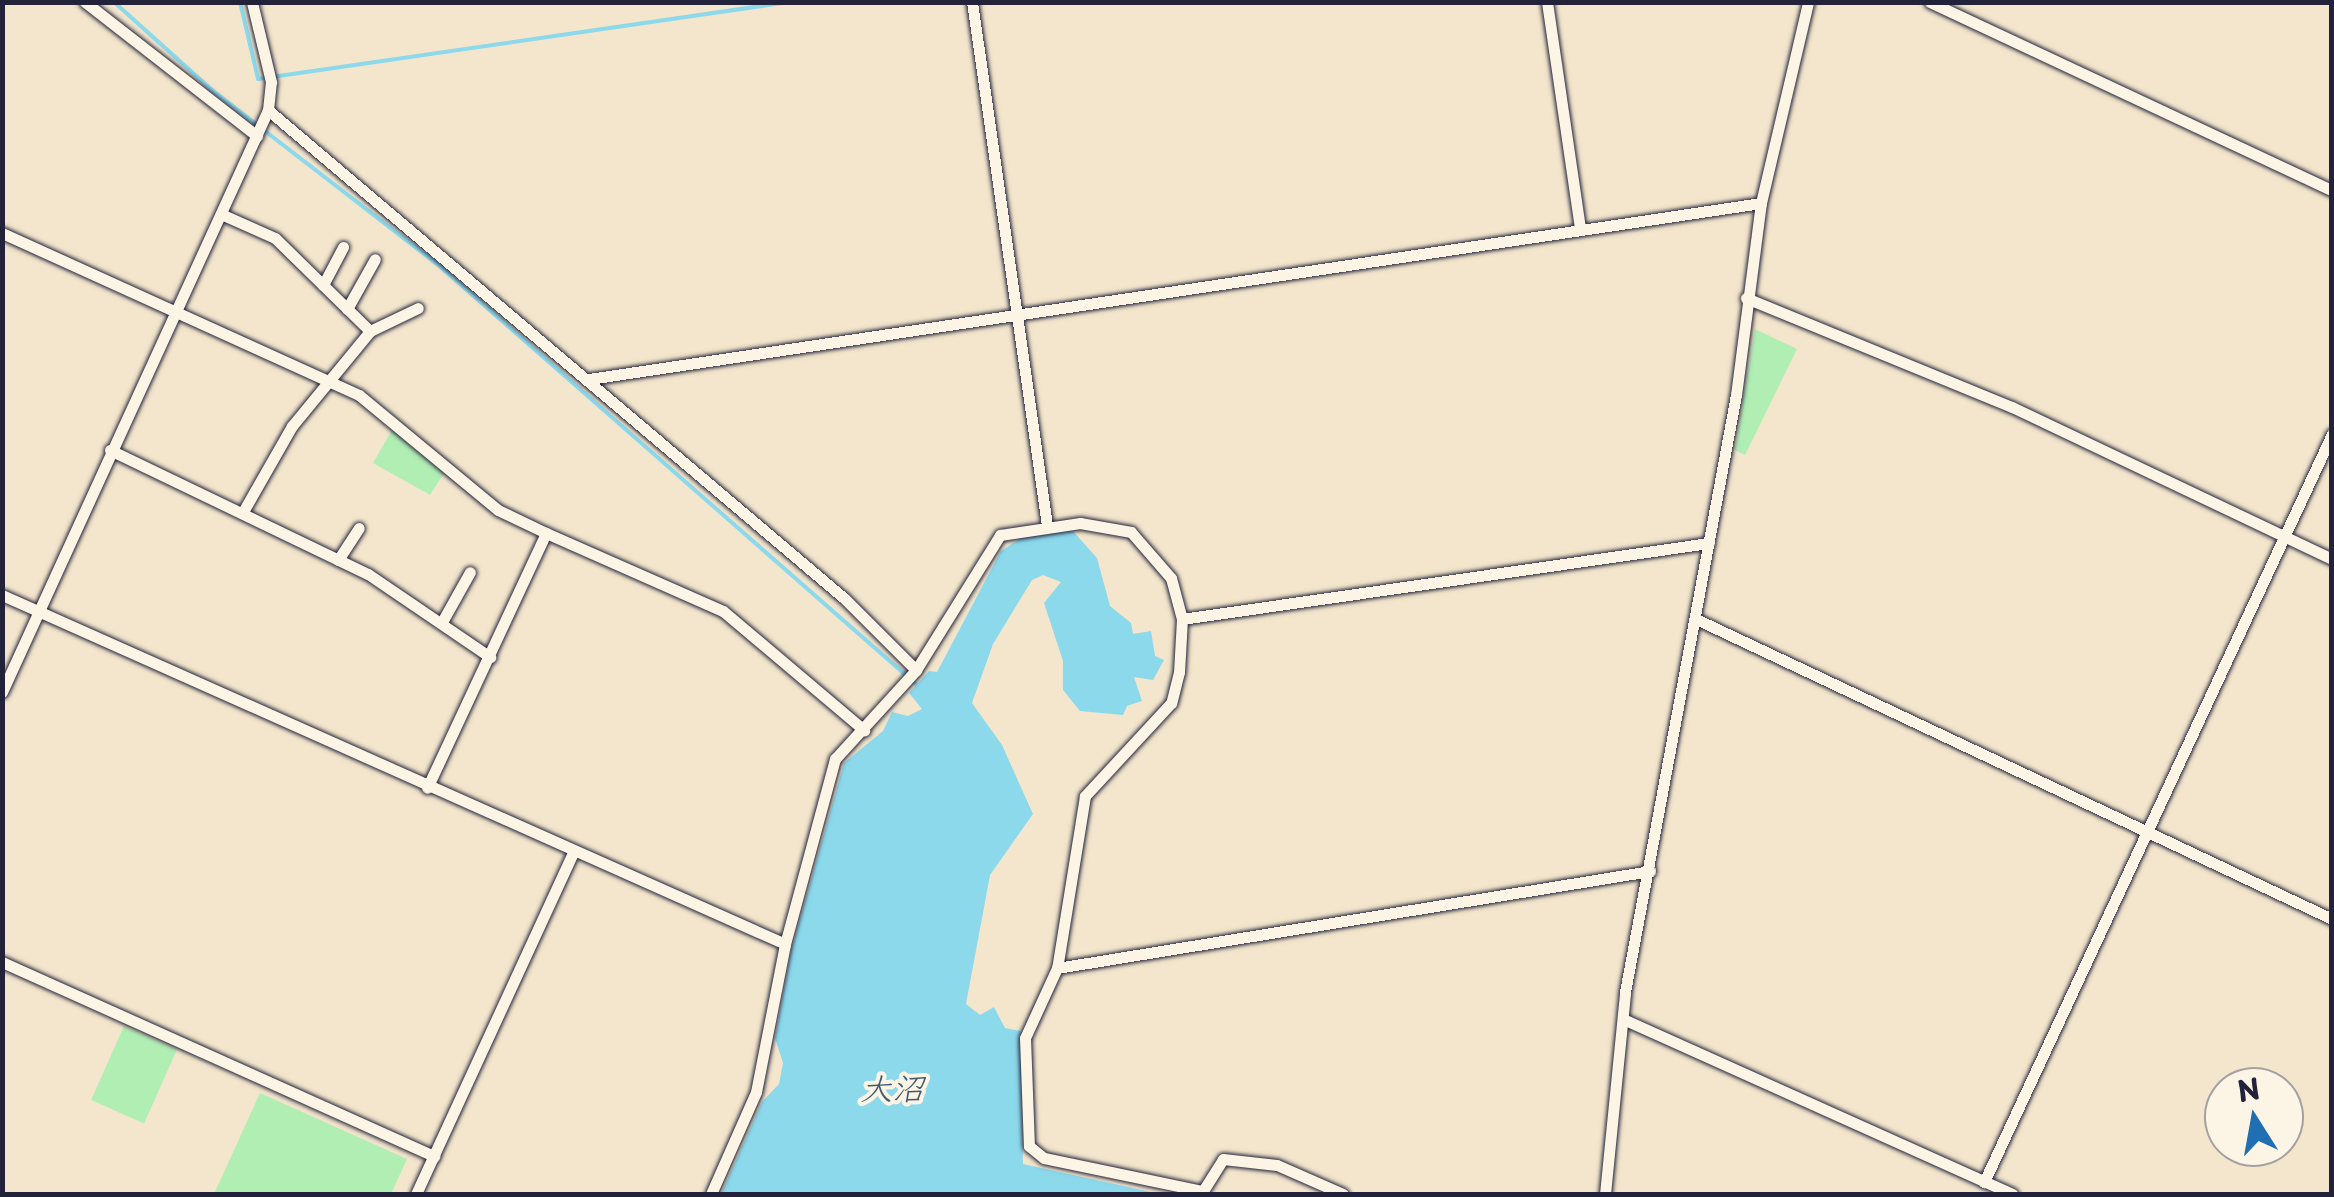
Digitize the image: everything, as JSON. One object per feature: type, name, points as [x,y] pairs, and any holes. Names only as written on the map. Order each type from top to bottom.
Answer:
[{"type":"street","points":[[85,2],[259,132]]},
{"type":"street","points":[[2,692],[267,112],[271,78],[252,2]]},
{"type":"street","points":[[972,2],[1047,525]]},
{"type":"street","points":[[1547,2],[1580,227]]},
{"type":"street","points":[[1605,1194],[1623,1018],[1696,620],[1761,203],[1808,2]]},
{"type":"street","points":[[1930,2],[2332,190]]},
{"type":"street","points":[[267,112],[590,379],[845,599],[912,676]]},
{"type":"street","points":[[590,379],[1018,320],[1124,295],[1761,203]]},
{"type":"street","points":[[221,214],[275,238],[370,331]]},
{"type":"street","points":[[2,234],[359,396],[498,510],[723,611],[864,730]]},
{"type":"street","points":[[323,286],[343,247]]},
{"type":"street","points":[[347,309],[375,259]]},
{"type":"street","points":[[1746,298],[2012,407],[2332,559]]},
{"type":"street","points":[[244,510],[292,426],[370,331],[418,308]]},
{"type":"street","points":[[1984,1182],[2143,832],[2332,434]]},
{"type":"street","points":[[110,450],[244,510],[338,560],[442,622],[490,657]]},
{"type":"street","points":[[712,1194],[756,1092],[785,944],[834,759],[912,676],[989,546],[1013,530],[1047,525],[1131,532],[1171,578],[1182,620],[1171,703],[1085,796],[1057,968],[1025,1038],[1034,1154],[1202,1193],[1223,1159],[1277,1165],[1343,1194]]},
{"type":"street","points":[[338,560],[359,528]]},
{"type":"street","points":[[428,788],[546,534]]},
{"type":"street","points":[[1182,620],[1709,543]]},
{"type":"street","points":[[442,622],[470,572]]},
{"type":"street","points":[[2,595],[785,944]]},
{"type":"street","points":[[1696,620],[2332,920]]},
{"type":"street","points":[[416,1194],[573,852]]},
{"type":"street","points":[[1057,968],[1650,872]]},
{"type":"street","points":[[2,962],[434,1156]]},
{"type":"street","points":[[1623,1018],[2013,1194]]},
{"type":"green space","points":[[1755,329],[1797,349],[1745,455],[1735,450]]},
{"type":"green space","points":[[392,430],[444,473],[430,495],[373,463]]},
{"type":"green space","points":[[124,1026],[177,1050],[144,1124],[91,1100]]},
{"type":"green space","points":[[260,1093],[407,1159],[391,1194],[214,1194]]},
{"type":"water","name":"大沼","points":[[1072,530],[1097,558],[1110,606],[1131,623],[1133,634],[1151,631],[1155,656],[1164,660],[1153,680],[1134,677],[1142,701],[1127,706],[1123,715],[1080,711],[1063,690],[1063,661],[1044,603],[1061,582],[1043,575],[1032,580],[993,644],[972,703],[1002,745],[1033,814],[990,875],[966,1004],[980,1015],[994,1007],[1005,1028],[1021,1031],[1023,1164],[1160,1194],[721,1194],[762,1102],[779,1084],[783,1063],[775,1038],[791,951],[844,763],[883,731],[892,712],[908,716],[922,709],[909,693],[929,671],[937,672],[1001,551],[1021,538]]},
{"type":"waterway","points":[[114,2],[212,90],[436,263],[917,685]]},
{"type":"waterway","points":[[240,2],[258,79],[789,2]]}]
